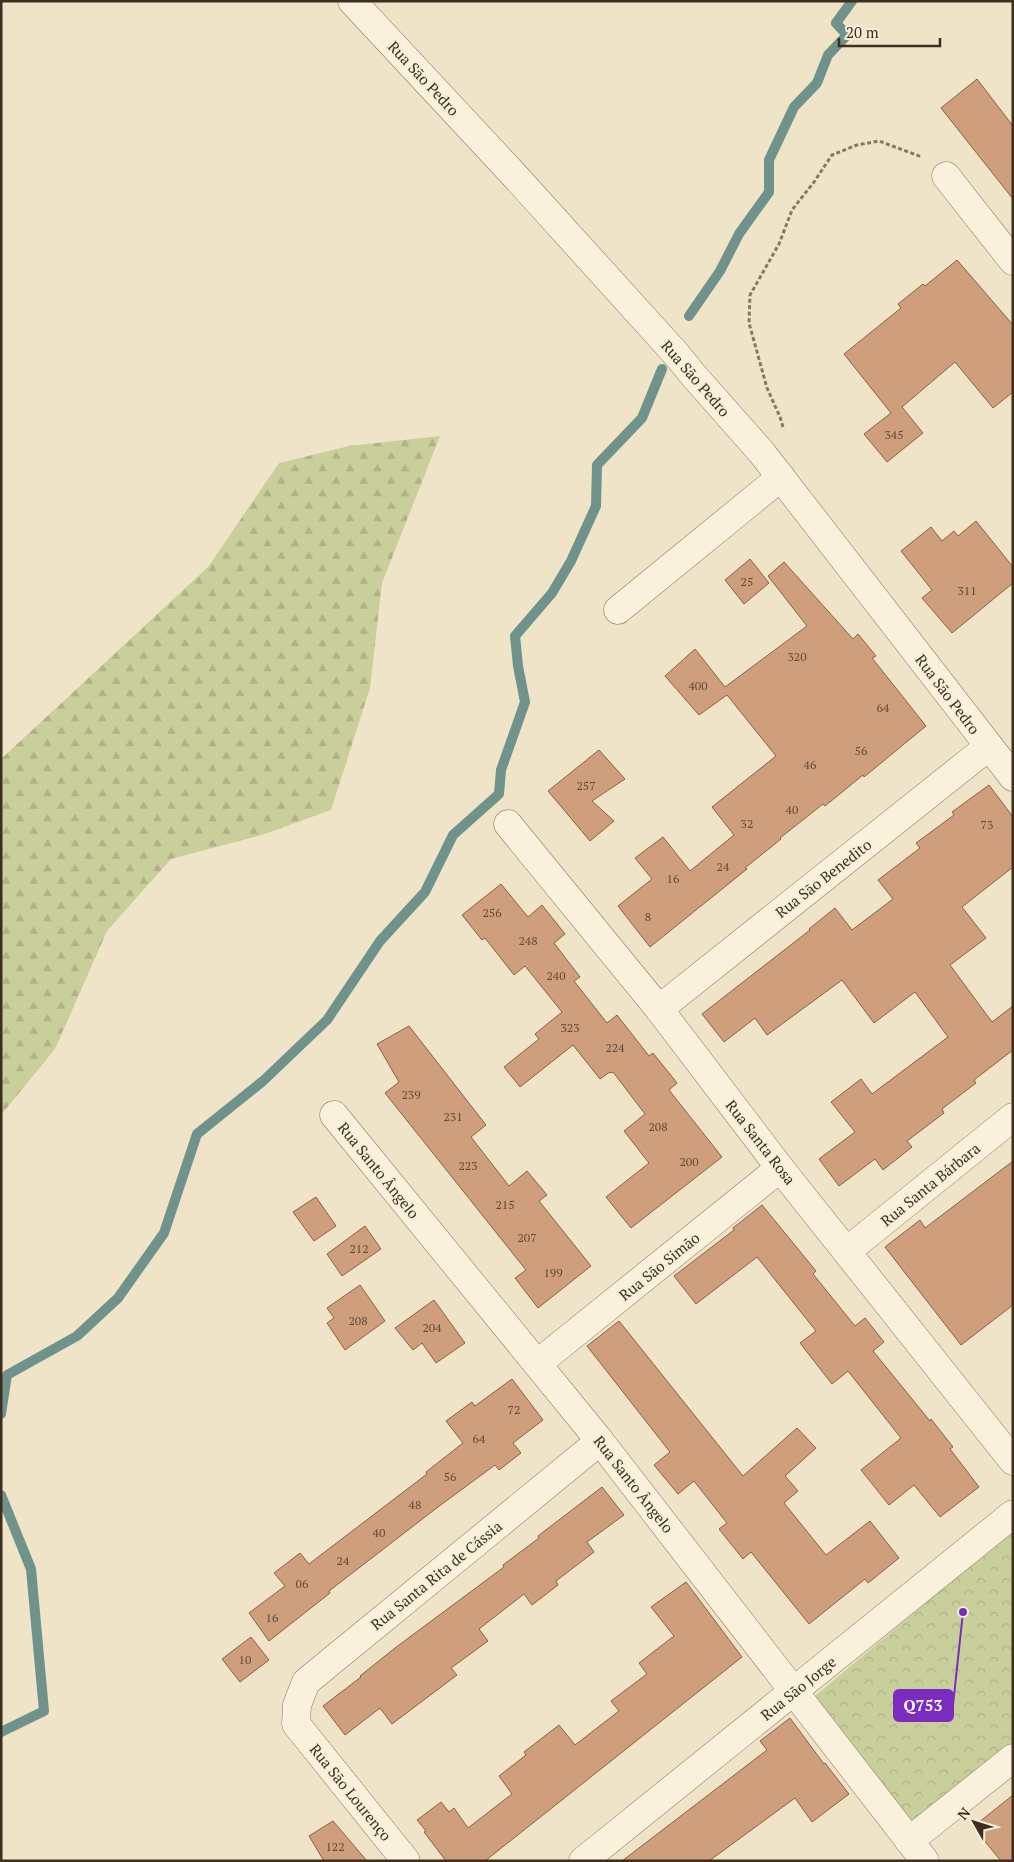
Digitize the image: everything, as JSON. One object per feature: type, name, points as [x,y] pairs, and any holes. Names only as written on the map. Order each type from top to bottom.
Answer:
[{"type":"street","name":"Rua São Pedro","points":[[352,1],[522,183],[677,355],[762,453],[1013,777]]},
{"type":"street","points":[[946,176],[1013,261]]},
{"type":"street","points":[[618,610],[781,477]]},
{"type":"street","name":"Rua São Benedito","points":[[658,1009],[988,747]]},
{"type":"street","name":"Rua Santa Rosa","points":[[508,824],[658,1009],[780,1168],[1013,1461]]},
{"type":"street","name":"Rua Santo Ângelo","points":[[334,1115],[600,1441],[917,1851]]},
{"type":"street","name":"Rua Santa Bárbara","points":[[847,1251],[1013,1117]]},
{"type":"street","name":"Rua São Simão","points":[[537,1364],[780,1168]]},
{"type":"street","name":"Rua Santa Rita de Cássia","points":[[296,1724],[297,1705],[306,1682],[600,1441]]},
{"type":"street","name":"Rua São Jorge","points":[[583,1861],[1013,1514]]},
{"type":"street","name":"Rua São Lourenço","points":[[296,1724],[406,1861]]},
{"type":"street","points":[[917,1851],[1013,1758]]},
{"type":"path","points":[[762,453],[784,431],[767,388],[748,322],[750,295],[779,244],[792,210],[832,155],[857,145],[879,141],[924,158],[946,176]]},
{"type":"green space","points":[[440,436],[382,583],[370,688],[331,810],[265,834],[171,859],[107,931],[55,1049],[1,1115],[1,759],[208,567],[279,463],[349,446]]},
{"type":"green space","points":[[1013,1529],[1013,1742],[911,1824],[815,1696]]},
{"type":"building","points":[[977,79],[1013,126],[1013,199],[941,108]]},
{"type":"building","points":[[957,260],[1013,325],[1013,392],[993,408],[955,362],[902,407],[923,433],[887,462],[864,434],[891,413],[844,354],[901,308],[898,304],[923,284],[925,286]]},
{"type":"building","points":[[976,521],[1013,567],[1013,583],[952,633],[922,598],[932,590],[901,551],[931,527],[942,541],[954,531],[958,536]]},
{"type":"building","points":[[750,559],[769,583],[744,604],[725,580]]},
{"type":"building","points":[[784,562],[853,639],[858,634],[876,656],[872,658],[926,726],[864,777],[863,775],[825,806],[823,804],[780,838],[745,868],[747,869],[650,947],[618,906],[652,879],[635,858],[663,837],[690,871],[734,835],[712,807],[776,756],[727,695],[699,715],[665,676],[695,649],[725,687],[807,626],[768,576]]},
{"type":"building","points":[[599,750],[625,779],[592,801],[614,821],[590,841],[548,791]]},
{"type":"building","points":[[989,785],[1013,817],[1013,867],[962,907],[986,938],[950,965],[992,1022],[1013,1006],[1013,1050],[974,1080],[976,1083],[942,1109],[944,1113],[907,1141],[912,1147],[883,1170],[875,1159],[839,1186],[819,1159],[855,1132],[831,1102],[861,1079],[872,1094],[948,1037],[915,992],[874,1023],[842,980],[767,1035],[755,1018],[724,1042],[702,1014],[810,930],[835,908],[852,930],[893,899],[878,880],[920,848],[916,843],[954,815],[952,812]]},
{"type":"building","points":[[501,884],[528,917],[542,905],[565,934],[554,943],[580,977],[574,981],[607,1023],[617,1015],[649,1056],[653,1053],[677,1083],[669,1090],[722,1157],[631,1228],[606,1197],[649,1163],[624,1131],[645,1114],[613,1072],[600,1079],[573,1045],[520,1087],[504,1067],[539,1039],[535,1034],[562,1012],[525,966],[514,975],[485,938],[482,940],[462,915]]},
{"type":"building","points":[[409,1026],[486,1125],[471,1137],[509,1186],[527,1171],[547,1195],[539,1201],[591,1266],[538,1308],[515,1278],[526,1270],[385,1093],[399,1082],[377,1044]]},
{"type":"building","points":[[1013,1161],[1013,1305],[961,1345],[885,1247],[920,1220],[925,1228]]},
{"type":"building","points":[[316,1197],[336,1226],[314,1241],[293,1212]]},
{"type":"building","points":[[762,1205],[816,1271],[813,1274],[855,1326],[865,1318],[884,1342],[873,1351],[953,1447],[950,1449],[979,1487],[940,1517],[914,1485],[889,1505],[861,1470],[901,1438],[848,1371],[832,1384],[800,1343],[816,1331],[757,1257],[696,1304],[674,1276],[734,1230],[733,1228]]},
{"type":"building","points":[[365,1226],[381,1249],[342,1276],[327,1254]]},
{"type":"building","points":[[360,1285],[385,1321],[345,1350],[327,1323],[334,1318],[327,1308]]},
{"type":"building","points":[[434,1300],[465,1343],[436,1363],[422,1343],[413,1350],[395,1328]]},
{"type":"building","points":[[619,1321],[743,1476],[797,1428],[816,1448],[785,1476],[798,1491],[784,1503],[826,1555],[870,1521],[899,1558],[868,1583],[865,1579],[809,1624],[751,1552],[743,1559],[719,1529],[727,1523],[694,1481],[678,1494],[654,1465],[670,1452],[587,1346]]},
{"type":"building","points":[[512,1379],[543,1420],[513,1443],[521,1453],[499,1470],[495,1465],[438,1507],[329,1591],[330,1593],[269,1641],[249,1613],[285,1586],[274,1573],[300,1553],[309,1564],[427,1474],[426,1472],[463,1443],[446,1421],[472,1402],[475,1406]]},
{"type":"building","points":[[602,1487],[624,1515],[587,1542],[594,1552],[556,1581],[558,1585],[532,1605],[524,1594],[479,1629],[488,1641],[451,1668],[457,1675],[392,1724],[380,1708],[345,1735],[323,1706],[395,1648],[504,1567],[503,1565],[539,1538],[538,1536]]},
{"type":"building","points":[[686,1582],[742,1657],[485,1861],[446,1861],[417,1820],[441,1802],[449,1812],[454,1808],[468,1828],[512,1794],[499,1776],[526,1755],[524,1752],[559,1725],[575,1745],[619,1711],[611,1701],[647,1674],[639,1663],[674,1636],[651,1607]]},
{"type":"building","points":[[251,1637],[269,1660],[240,1682],[222,1659]]},
{"type":"building","points":[[790,1718],[849,1794],[812,1822],[795,1798],[709,1861],[622,1861],[767,1750],[760,1741]]},
{"type":"building","points":[[1013,1795],[1013,1861],[1001,1861],[973,1827]]},
{"type":"building","points":[[333,1821],[367,1861],[324,1861],[309,1836]]},
{"type":"waterway","points":[[689,316],[720,271],[739,234],[769,192],[769,160],[794,107],[817,83],[828,55],[847,35],[836,23],[852,1]]},
{"type":"waterway","points":[[1,1414],[7,1375],[77,1336],[118,1298],[164,1233],[197,1134],[263,1081],[327,1020],[380,941],[425,892],[453,835],[499,794],[501,770],[525,702],[518,666],[515,636],[552,593],[571,561],[596,506],[597,465],[642,418],[662,369]]},
{"type":"waterway","points":[[1,1495],[31,1569],[44,1711],[1,1732]]},
{"type":"place","name":"Q753","points":[[963,1612]]}]
